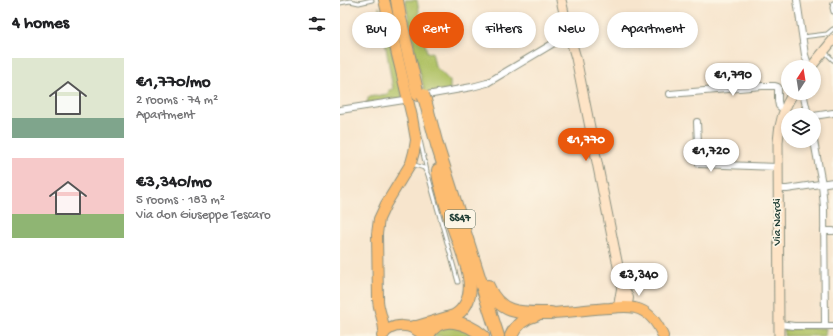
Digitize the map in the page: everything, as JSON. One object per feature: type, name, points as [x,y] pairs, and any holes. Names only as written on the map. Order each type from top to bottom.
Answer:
[{"type":"highway","name":"SS47","points":[[398,0],[400,18],[422,97],[498,336]]},
{"type":"highway","name":"SS47","points":[[402,0],[422,97],[433,173],[492,336]]},
{"type":"highway","points":[[413,328],[454,316],[459,313],[468,300],[470,289],[468,272],[448,213],[439,178],[433,173]]},
{"type":"highway","points":[[452,193],[464,212],[488,288],[494,298],[507,308],[514,311],[523,313],[551,313]]},
{"type":"highway","points":[[511,336],[516,327],[526,318],[551,313]]},
{"type":"highway","points":[[428,336],[434,327],[448,322],[467,325],[482,336]]},
{"type":"main road","points":[[383,335],[384,325],[378,307],[377,295],[378,222],[386,204],[411,163],[415,148],[415,129],[384,0]]},
{"type":"main road","points":[[551,313],[624,307],[636,308],[646,314],[658,325],[663,336]]},
{"type":"main road","points":[[382,316],[389,322],[398,326]]},
{"type":"main road","points":[[383,335],[390,328],[406,326],[417,330],[423,336]]},
{"type":"street","points":[[561,0],[564,12]]},
{"type":"street","points":[[797,0],[806,60]]},
{"type":"street","points":[[816,60],[833,40]]},
{"type":"street","points":[[422,97],[472,88],[487,83],[546,48]]},
{"type":"street","points":[[573,48],[622,286],[619,302],[624,307]]},
{"type":"street","points":[[670,94],[775,86],[778,87],[779,106],[782,108]]},
{"type":"street","points":[[340,110],[404,100]]},
{"type":"street","points":[[821,115],[833,113]]},
{"type":"street","points":[[697,122],[699,164],[778,167]]},
{"type":"street","name":"Via Nardi","points":[[779,336],[778,167],[781,122]]},
{"type":"street","points":[[815,148],[822,184],[824,208],[825,326]]},
{"type":"street","points":[[778,188],[787,189],[833,182]]},
{"type":"street","points":[[824,231],[833,231]]},
{"type":"street","points":[[779,324],[794,326],[833,326]]},
{"type":"lane","points":[[340,3],[372,0]]},
{"type":"lane","points":[[833,3],[833,12]]},
{"type":"lane","points":[[802,37],[827,34],[833,28]]},
{"type":"lane","points":[[823,51],[833,60]]},
{"type":"lane","points":[[415,129],[433,173],[458,282]]},
{"type":"lane","points":[[411,163],[433,173]]},
{"type":"green space","points":[[405,0],[417,0],[419,12],[409,12],[409,21]]},
{"type":"green space","points":[[386,48],[391,48],[403,98],[366,103],[368,97],[388,94],[389,90],[393,89]]},
{"type":"green space","points":[[414,48],[426,48],[427,53],[432,52],[435,66],[450,81],[450,90],[425,93]]},
{"type":"green space","points":[[445,322],[480,336],[431,336]]},
{"type":"green space","points":[[791,328],[826,328],[825,336],[784,336],[784,330]]}]
